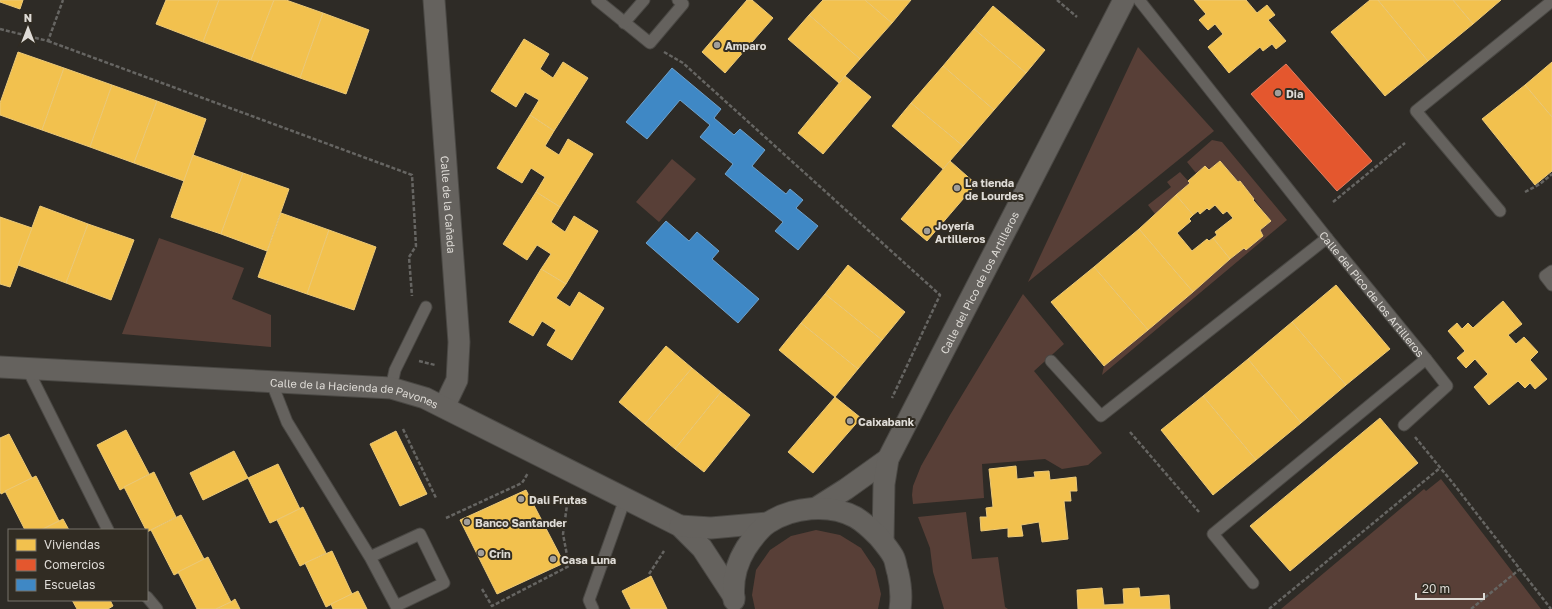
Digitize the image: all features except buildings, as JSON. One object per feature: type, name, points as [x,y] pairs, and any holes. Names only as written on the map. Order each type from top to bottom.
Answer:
[{"type":"street","name":"Calle de la Cañada","points":[[434,0],[459,342],[457,380],[444,407]]},
{"type":"street","name":"Calle del Pico de los Artilleros","points":[[883,541],[884,491],[888,459],[1124,0]]},
{"type":"street","name":"Calle de la Hacienda de Pavones","points":[[0,366],[391,388],[425,398],[680,526],[702,548],[735,603]]},
{"type":"street","name":"Calle del Pico de los Artilleros","points":[[816,508],[852,485],[888,459]]},
{"type":"street","points":[[735,603],[735,572],[741,557],[753,538],[767,523],[784,515],[801,510],[816,508],[835,510],[854,516],[869,527],[883,541],[893,556],[904,606]]},
{"type":"street","name":"Calle de la Hacienda de Pavones","points":[[680,526],[711,528],[767,523]]},
{"type":"lane","points":[[597,0],[650,44],[682,4],[678,0]]},
{"type":"lane","points":[[624,23],[644,0]]},
{"type":"lane","name":"Calle del Pico de los Artilleros","points":[[1139,0],[1327,238],[1426,359],[1213,534],[1253,583]]},
{"type":"lane","points":[[1500,211],[1416,111],[1552,1]]},
{"type":"lane","points":[[1050,361],[1101,416],[1327,238]]},
{"type":"lane","points":[[1552,271],[1545,276],[1552,285]]},
{"type":"lane","points":[[391,388],[395,370],[426,307]]},
{"type":"lane","points":[[1404,425],[1447,386],[1426,359]]},
{"type":"lane","points":[[28,368],[108,529]]},
{"type":"lane","points":[[272,381],[288,422],[370,557],[396,606],[444,583],[420,534],[370,557]]},
{"type":"lane","points":[[593,609],[589,600],[625,499]]},
{"type":"lane","points":[[148,598],[157,609]]},
{"type":"path","points":[[48,41],[63,0]]},
{"type":"path","points":[[1057,0],[1077,16]]},
{"type":"path","points":[[0,29],[48,41],[412,175],[416,246],[409,257],[412,296],[411,303]]},
{"type":"path","points":[[650,44],[683,63],[940,295],[891,402]]},
{"type":"path","points":[[1334,202],[1405,143]]},
{"type":"path","points":[[1526,192],[1540,184],[1552,174]]},
{"type":"path","points":[[401,357],[458,368]]},
{"type":"path","points":[[1404,425],[1440,468],[1551,609]]},
{"type":"path","points":[[403,429],[436,498]]},
{"type":"path","points":[[1130,432],[1199,512]]},
{"type":"path","points":[[446,518],[522,483],[537,455]]},
{"type":"path","points":[[1269,609],[1440,468]]},
{"type":"path","points":[[482,589],[492,606],[569,566],[563,534],[568,505]]},
{"type":"path","points":[[649,574],[664,551]]},
{"type":"path","points":[[1471,609],[1520,569]]},
{"type":"shaded area","points":[[1138,47],[1214,131],[1028,282]]},
{"type":"shaded area","points":[[1212,140],[1222,142],[1287,220],[1102,375],[1104,366],[1230,259],[1244,248],[1246,250],[1263,236],[1260,230],[1271,221],[1240,181],[1238,182],[1220,161],[1209,170],[1205,166],[1196,173],[1187,162]]},
{"type":"shaded area","points":[[672,159],[696,179],[659,222],[636,202]]},
{"type":"shaded area","points":[[1180,172],[1190,183],[1155,214],[1148,205],[1171,187],[1167,182]]},
{"type":"shaded area","points":[[159,238],[244,268],[232,299],[271,315],[271,347],[122,334]]},
{"type":"shaded area","points":[[1023,294],[1064,344],[1034,371],[1102,453],[1088,465],[1062,469],[1045,459],[982,464],[984,498],[913,504],[913,486],[921,466]]},
{"type":"shaded area","points":[[1441,479],[1541,609],[1281,609],[1424,489],[1426,491]]},
{"type":"shaded area","points":[[966,512],[972,559],[998,557],[1005,607],[1008,609],[944,609],[933,572],[930,548],[918,517]]},
{"type":"shaded area","points":[[816,530],[840,535],[861,548],[875,569],[881,594],[878,609],[755,609],[752,595],[756,570],[770,550],[791,536]]},
{"type":"place","name":"Amparo","points":[[717,45]]},
{"type":"place","name":"Dia","points":[[1278,93]]},
{"type":"place","name":"La tienda de Lourdes","points":[[957,188]]},
{"type":"place","name":"Joyería Artilleros","points":[[927,231]]},
{"type":"place","name":"Caixabank","points":[[850,421]]},
{"type":"place","name":"Dali Frutas","points":[[521,499]]},
{"type":"place","name":"Banco Santander","points":[[467,522]]},
{"type":"place","name":"Crin","points":[[481,553]]},
{"type":"place","name":"Casa Luna","points":[[553,559]]}]
